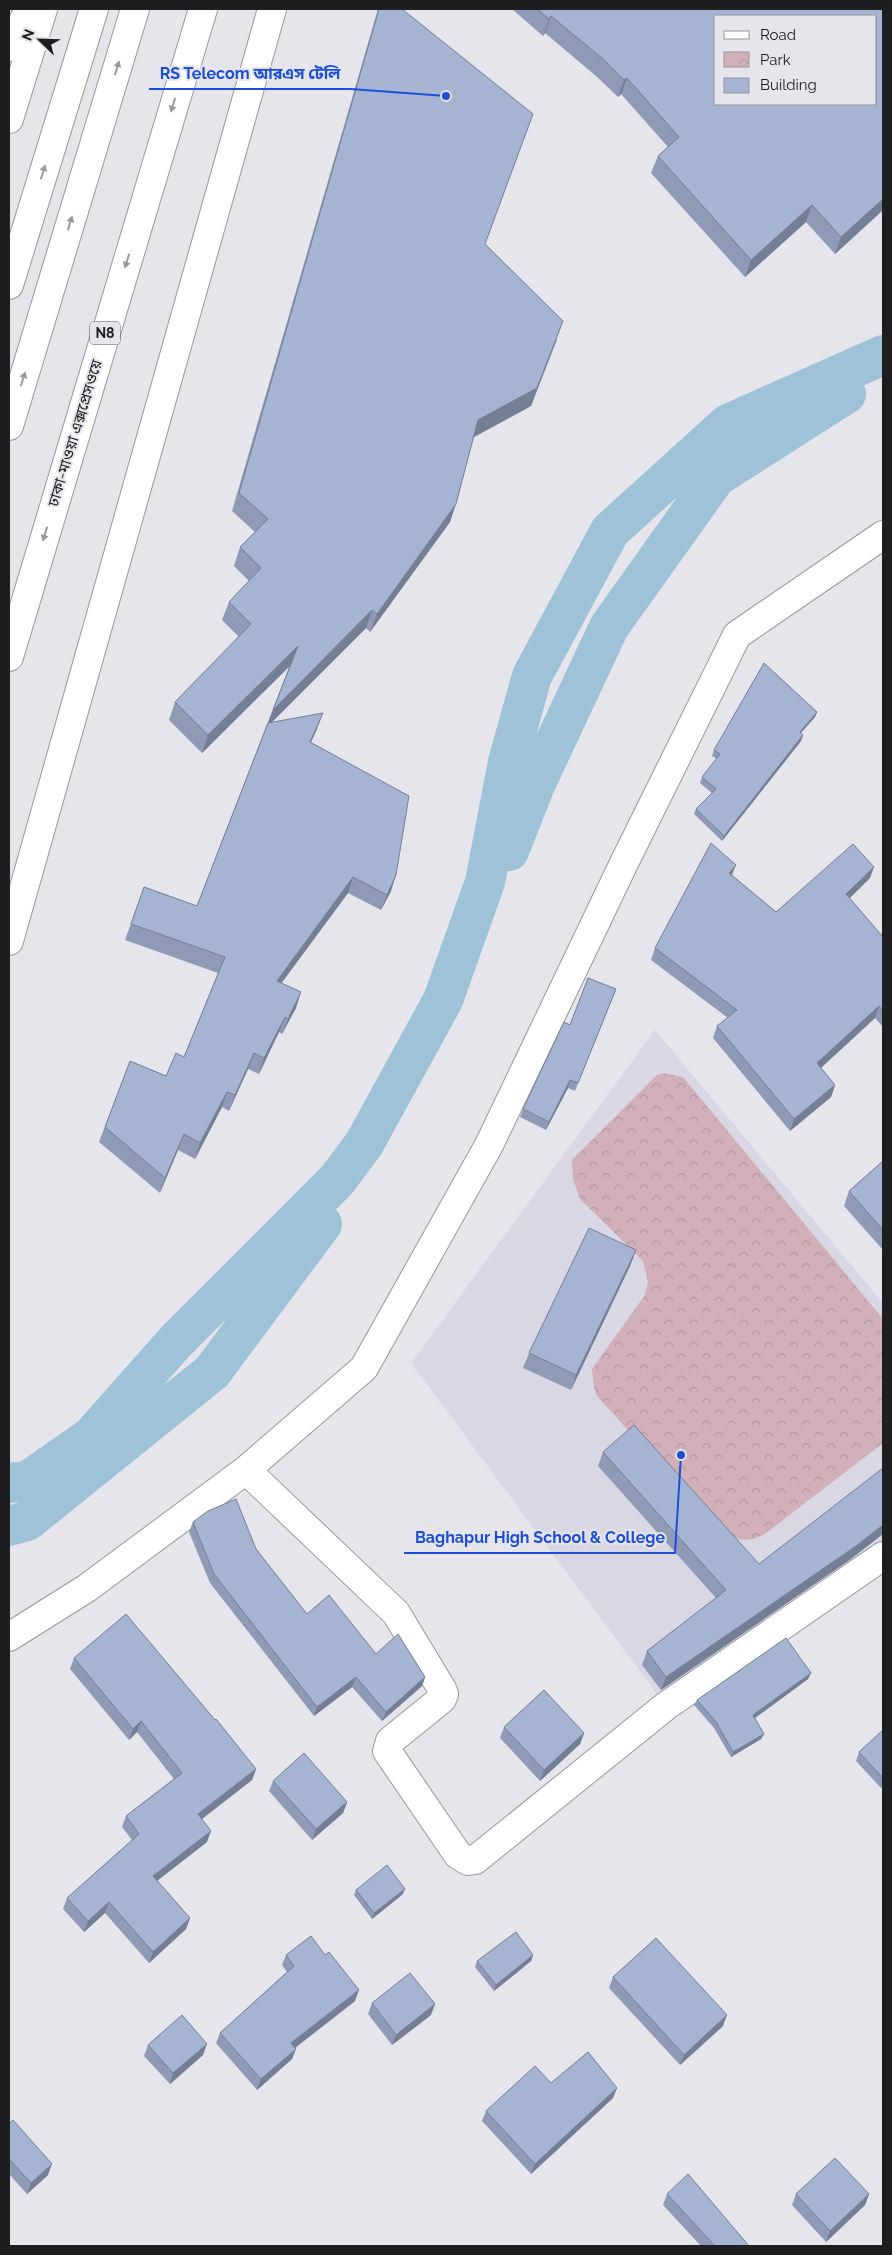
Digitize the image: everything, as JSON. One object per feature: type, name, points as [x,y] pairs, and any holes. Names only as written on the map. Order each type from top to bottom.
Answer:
[{"type":"main road","points":[[9,285],[94,9]]},
{"type":"main road","points":[[9,426],[135,9]]},
{"type":"main road","name":"ঢাকা-মাওয়া এক্সপ্রেসওয়ে","points":[[9,657],[203,9]]},
{"type":"main road","points":[[9,941],[272,9]]},
{"type":"main road","points":[[9,47],[35,10]]},
{"type":"main road","points":[[9,119],[35,10]]},
{"type":"main road","points":[[9,1637],[87,1588],[246,1470],[364,1368],[489,1145],[624,863],[737,635],[883,535]]},
{"type":"main road","points":[[246,1470],[396,1613],[442,1689],[444,1694],[442,1699],[390,1741],[387,1751],[458,1855],[468,1861],[475,1860],[666,1706],[883,1556]]},
{"type":"shaded area","points":[[655,1030],[883,1303],[883,1547],[665,1705],[411,1363]]},
{"type":"green space","points":[[664,1073],[683,1077],[883,1319],[883,1443],[765,1534],[749,1540],[736,1538],[710,1521],[597,1396],[594,1388],[592,1369],[645,1295],[648,1282],[643,1261],[580,1199],[573,1179],[572,1160],[657,1075]]},
{"type":"building","points":[[379,9],[402,9],[533,114],[485,244],[563,321],[537,388],[478,420],[456,504],[377,614],[372,610],[273,710],[298,646],[208,735],[175,702],[251,624],[229,602],[261,568],[240,547],[268,519],[239,493]]},
{"type":"building","points":[[537,9],[883,9],[883,199],[841,237],[812,205],[751,260],[658,156],[679,137],[627,78],[624,80],[603,59],[551,16],[549,19]]},
{"type":"building","points":[[764,663],[817,712],[800,732],[803,735],[724,836],[696,809],[716,789],[702,777],[720,754],[714,750]]},
{"type":"building","points":[[323,713],[310,742],[409,796],[396,875],[387,895],[353,877],[277,981],[301,992],[288,1019],[285,1017],[264,1058],[254,1053],[235,1095],[227,1092],[200,1143],[184,1134],[165,1178],[105,1127],[130,1061],[166,1076],[176,1053],[184,1057],[225,957],[131,924],[144,887],[197,906],[268,723]]},
{"type":"building","points":[[711,843],[736,865],[729,873],[776,912],[853,844],[874,867],[846,894],[883,937],[883,1011],[879,1006],[817,1063],[835,1085],[794,1119],[717,1026],[737,1010],[655,948]]},
{"type":"building","points":[[588,978],[616,989],[578,1083],[570,1080],[549,1122],[523,1109],[564,1022],[570,1025]]},
{"type":"building","points":[[883,1161],[883,1230],[849,1191]]},
{"type":"building","points":[[589,1228],[636,1250],[576,1375],[529,1353]]},
{"type":"building","points":[[634,1425],[759,1564],[883,1468],[883,1525],[856,1546],[666,1677],[647,1651],[726,1590],[603,1452]]},
{"type":"building","points":[[236,1499],[256,1549],[307,1614],[329,1595],[376,1654],[398,1634],[425,1677],[386,1712],[356,1677],[317,1707],[214,1574],[193,1522],[208,1511]]},
{"type":"building","points":[[126,1614],[256,1769],[198,1814],[211,1831],[153,1876],[190,1918],[153,1952],[109,1902],[88,1921],[67,1898],[139,1834],[126,1816],[182,1773],[141,1721],[133,1729],[74,1658]]},
{"type":"building","points":[[786,1638],[811,1673],[753,1715],[764,1734],[733,1752],[716,1722],[697,1700]]},
{"type":"building","points":[[544,1690],[584,1733],[544,1770],[504,1727]]},
{"type":"building","points":[[883,1730],[883,1778],[859,1752]]},
{"type":"building","points":[[304,1753],[347,1802],[316,1829],[273,1781]]},
{"type":"building","points":[[387,1865],[405,1889],[374,1913],[356,1890]]},
{"type":"building","points":[[516,1932],[533,1955],[496,1985],[477,1961]]},
{"type":"building","points":[[311,1936],[325,1955],[329,1952],[359,1990],[291,2043],[296,2049],[261,2079],[220,2033],[294,1966],[286,1955]]},
{"type":"building","points":[[656,1938],[727,2015],[684,2055],[613,1977]]},
{"type":"building","points":[[410,1973],[435,2004],[396,2035],[372,2003]]},
{"type":"building","points":[[182,2015],[207,2044],[173,2073],[148,2045]]},
{"type":"building","points":[[588,2052],[617,2088],[535,2164],[486,2111],[535,2066],[551,2083]]},
{"type":"building","points":[[13,2120],[52,2164],[31,2183],[9,2159],[9,2124]]},
{"type":"building","points":[[835,2158],[869,2194],[830,2231],[796,2194]]},
{"type":"building","points":[[688,2174],[749,2246],[715,2246],[667,2194]]},
{"type":"waterway","points":[[9,1483],[28,1481],[91,1437],[176,1341],[337,1180],[364,1144],[443,1000],[485,882],[508,762],[532,676],[610,531],[728,424],[883,355]]},
{"type":"waterway","points":[[509,851],[535,785],[609,627],[716,477],[846,394]]},
{"type":"waterway","points":[[9,1526],[27,1521],[212,1372],[322,1224]]},
{"type":"place","name":"RS Telecom আরএস টেলি","points":[[446,96]]},
{"type":"place","name":"Baghapur High School & College","points":[[681,1455]]}]
